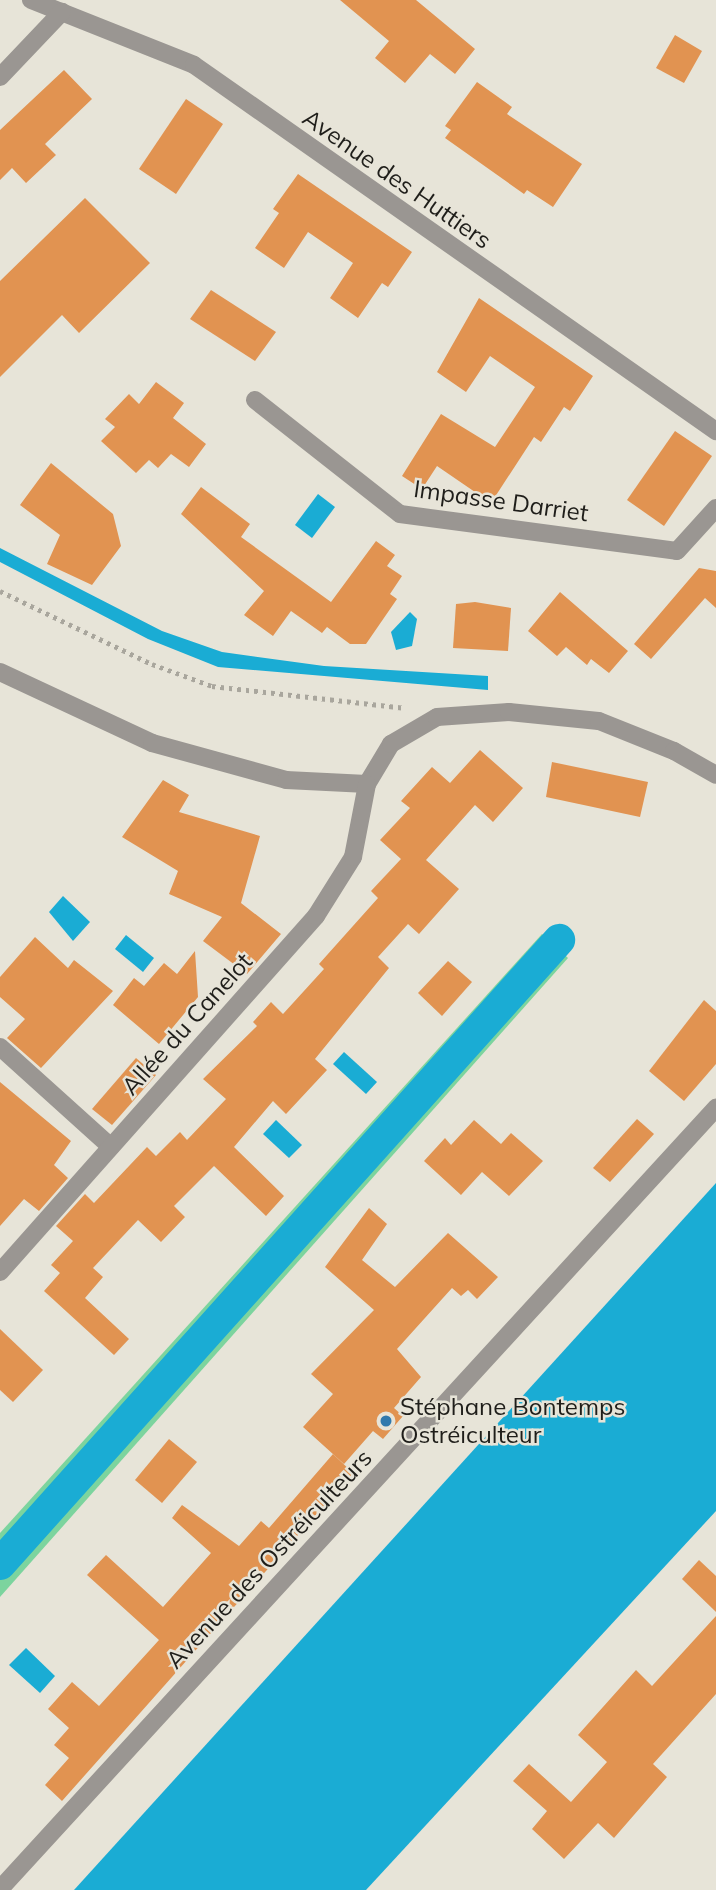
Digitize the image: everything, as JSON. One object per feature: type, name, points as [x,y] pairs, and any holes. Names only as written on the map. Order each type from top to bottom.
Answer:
[{"type":"street","name":"Avenue des Huttiers","points":[[31,0],[194,65],[716,431]]},
{"type":"street","points":[[0,77],[62,12]]},
{"type":"street","name":"Impasse Darriet","points":[[255,400],[400,514],[677,551],[716,508]]},
{"type":"street","points":[[0,672],[152,743],[286,780],[367,784],[391,744],[438,717],[509,712],[599,722],[674,751],[716,775]]},
{"type":"street","name":"Allée du Canelot","points":[[0,1272],[316,916],[353,857],[367,784]]},
{"type":"street","points":[[0,1047],[111,1147]]},
{"type":"street","name":"Avenue des Ostréiculteurs","points":[[0,1889],[716,1108]]},
{"type":"path","points":[[0,591],[152,664],[212,686],[414,708]]},
{"type":"green space","points":[[542,934],[568,958],[0,1597],[0,1533]]},
{"type":"water","points":[[318,494],[335,507],[312,538],[295,525]]},
{"type":"water","points":[[0,548],[162,631],[222,652],[324,666],[488,676],[488,690],[218,667],[148,639],[0,562]]},
{"type":"water","points":[[410,612],[417,619],[412,646],[396,650],[391,632]]},
{"type":"water","points":[[63,896],[90,922],[73,941],[49,912]]},
{"type":"water","points":[[126,935],[154,958],[143,972],[115,949]]},
{"type":"water","points":[[344,1052],[377,1082],[366,1094],[333,1064]]},
{"type":"water","points":[[276,1120],[302,1145],[289,1158],[263,1134]]},
{"type":"water","points":[[716,1183],[716,1511],[366,1890],[74,1890]]},
{"type":"water","points":[[26,1648],[55,1676],[40,1693],[9,1665]]},
{"type":"building","points":[[340,0],[416,0],[475,49],[455,74],[430,54],[405,83],[375,58],[389,41]]},
{"type":"building","points":[[675,35],[702,51],[684,83],[656,68]]},
{"type":"building","points":[[64,70],[92,99],[45,144],[56,155],[26,183],[12,168],[0,180],[0,130]]},
{"type":"building","points":[[477,82],[512,107],[507,114],[582,164],[553,207],[527,190],[524,194],[445,138],[451,130],[445,126]]},
{"type":"building","points":[[186,99],[223,124],[176,194],[139,169]]},
{"type":"building","points":[[298,174],[412,252],[388,287],[382,283],[358,318],[330,298],[353,263],[308,232],[284,268],[255,248],[279,213],[273,209]]},
{"type":"building","points":[[85,198],[150,263],[79,333],[62,315],[0,377],[0,281]]},
{"type":"building","points":[[211,290],[276,332],[255,361],[190,319]]},
{"type":"building","points":[[479,298],[593,376],[570,411],[564,407],[541,442],[534,437],[491,503],[437,466],[422,489],[402,476],[441,414],[495,447],[535,387],[490,356],[466,392],[437,372]]},
{"type":"building","points":[[156,382],[184,403],[173,418],[206,444],[189,467],[171,454],[158,468],[149,460],[136,473],[101,441],[115,427],[105,419],[129,394],[139,404]]},
{"type":"building","points":[[675,431],[712,456],[664,526],[627,500]]},
{"type":"building","points":[[51,463],[113,514],[121,546],[92,585],[47,564],[60,535],[20,505]]},
{"type":"building","points":[[201,487],[250,524],[241,537],[331,602],[376,541],[395,555],[387,566],[402,576],[390,594],[397,599],[366,644],[350,644],[327,627],[322,633],[291,611],[273,636],[244,615],[264,591],[181,514]]},
{"type":"building","points":[[699,568],[716,571],[716,608],[705,598],[651,659],[634,644]]},
{"type":"building","points":[[560,592],[628,651],[609,673],[591,659],[587,665],[566,647],[557,656],[528,631]]},
{"type":"building","points":[[475,602],[511,608],[508,651],[453,648],[456,604]]},
{"type":"building","points":[[480,750],[523,788],[493,822],[475,805],[426,860],[459,889],[419,934],[408,924],[378,957],[389,968],[315,1059],[327,1070],[286,1114],[273,1101],[234,1147],[284,1196],[266,1216],[214,1166],[174,1206],[185,1217],[161,1242],[138,1220],[93,1268],[103,1277],[85,1298],[129,1339],[114,1355],[44,1291],[60,1273],[51,1265],[73,1241],[56,1226],[85,1194],[94,1203],[147,1147],[156,1156],[180,1132],[187,1140],[226,1099],[203,1079],[257,1026],[253,1022],[271,1002],[283,1014],[324,969],[319,964],[378,898],[371,891],[401,859],[380,840],[410,808],[401,801],[432,767],[450,783]]},
{"type":"building","points":[[552,762],[648,782],[640,817],[546,797]]},
{"type":"building","points":[[163,780],[189,795],[179,812],[260,836],[241,903],[281,934],[247,974],[203,941],[222,917],[169,894],[178,871],[122,837]]},
{"type":"building","points":[[35,937],[68,968],[74,960],[113,991],[41,1068],[7,1038],[25,1019],[0,997],[0,977]]},
{"type":"building","points":[[195,951],[198,997],[159,1044],[113,1005],[134,978],[144,986],[164,963],[177,974]]},
{"type":"building","points":[[448,961],[472,982],[442,1016],[418,993]]},
{"type":"building","points":[[704,1000],[716,1011],[716,1064],[684,1101],[649,1071]]},
{"type":"building","points":[[136,1058],[156,1075],[112,1125],[92,1109]]},
{"type":"building","points":[[0,1082],[71,1141],[54,1165],[68,1178],[39,1211],[24,1199],[0,1226]]},
{"type":"building","points":[[637,1119],[654,1134],[610,1182],[593,1168]]},
{"type":"building","points":[[474,1120],[501,1144],[511,1133],[543,1161],[509,1196],[482,1172],[461,1195],[424,1161],[445,1138],[451,1145]]},
{"type":"building","points":[[369,1208],[387,1224],[362,1260],[395,1287],[448,1233],[498,1277],[477,1299],[468,1290],[461,1296],[452,1288],[397,1349],[421,1377],[394,1408],[403,1416],[383,1439],[373,1431],[344,1464],[303,1427],[333,1394],[311,1374],[374,1310],[325,1267]]},
{"type":"building","points":[[0,1329],[43,1370],[13,1402],[0,1390]]},
{"type":"building","points":[[169,1439],[197,1462],[162,1503],[135,1480]]},
{"type":"building","points":[[333,1454],[353,1473],[62,1801],[45,1785],[69,1758],[54,1745],[69,1728],[48,1709],[72,1682],[99,1706],[159,1640],[87,1575],[106,1555],[163,1607],[211,1553],[172,1518],[182,1505],[239,1546],[261,1521],[269,1528]]},
{"type":"building","points":[[699,1560],[716,1576],[716,1612],[682,1579]]},
{"type":"building","points":[[716,1616],[716,1694],[653,1764],[667,1777],[614,1838],[598,1823],[564,1859],[532,1829],[547,1811],[513,1781],[529,1764],[571,1802],[607,1762],[578,1735],[636,1670],[652,1686]]},
{"type":"waterway","points":[[0,1564],[559,940]]},
{"type":"place","name":"Stéphane Bontemps Ostréiculteur","points":[[386,1421]]}]
